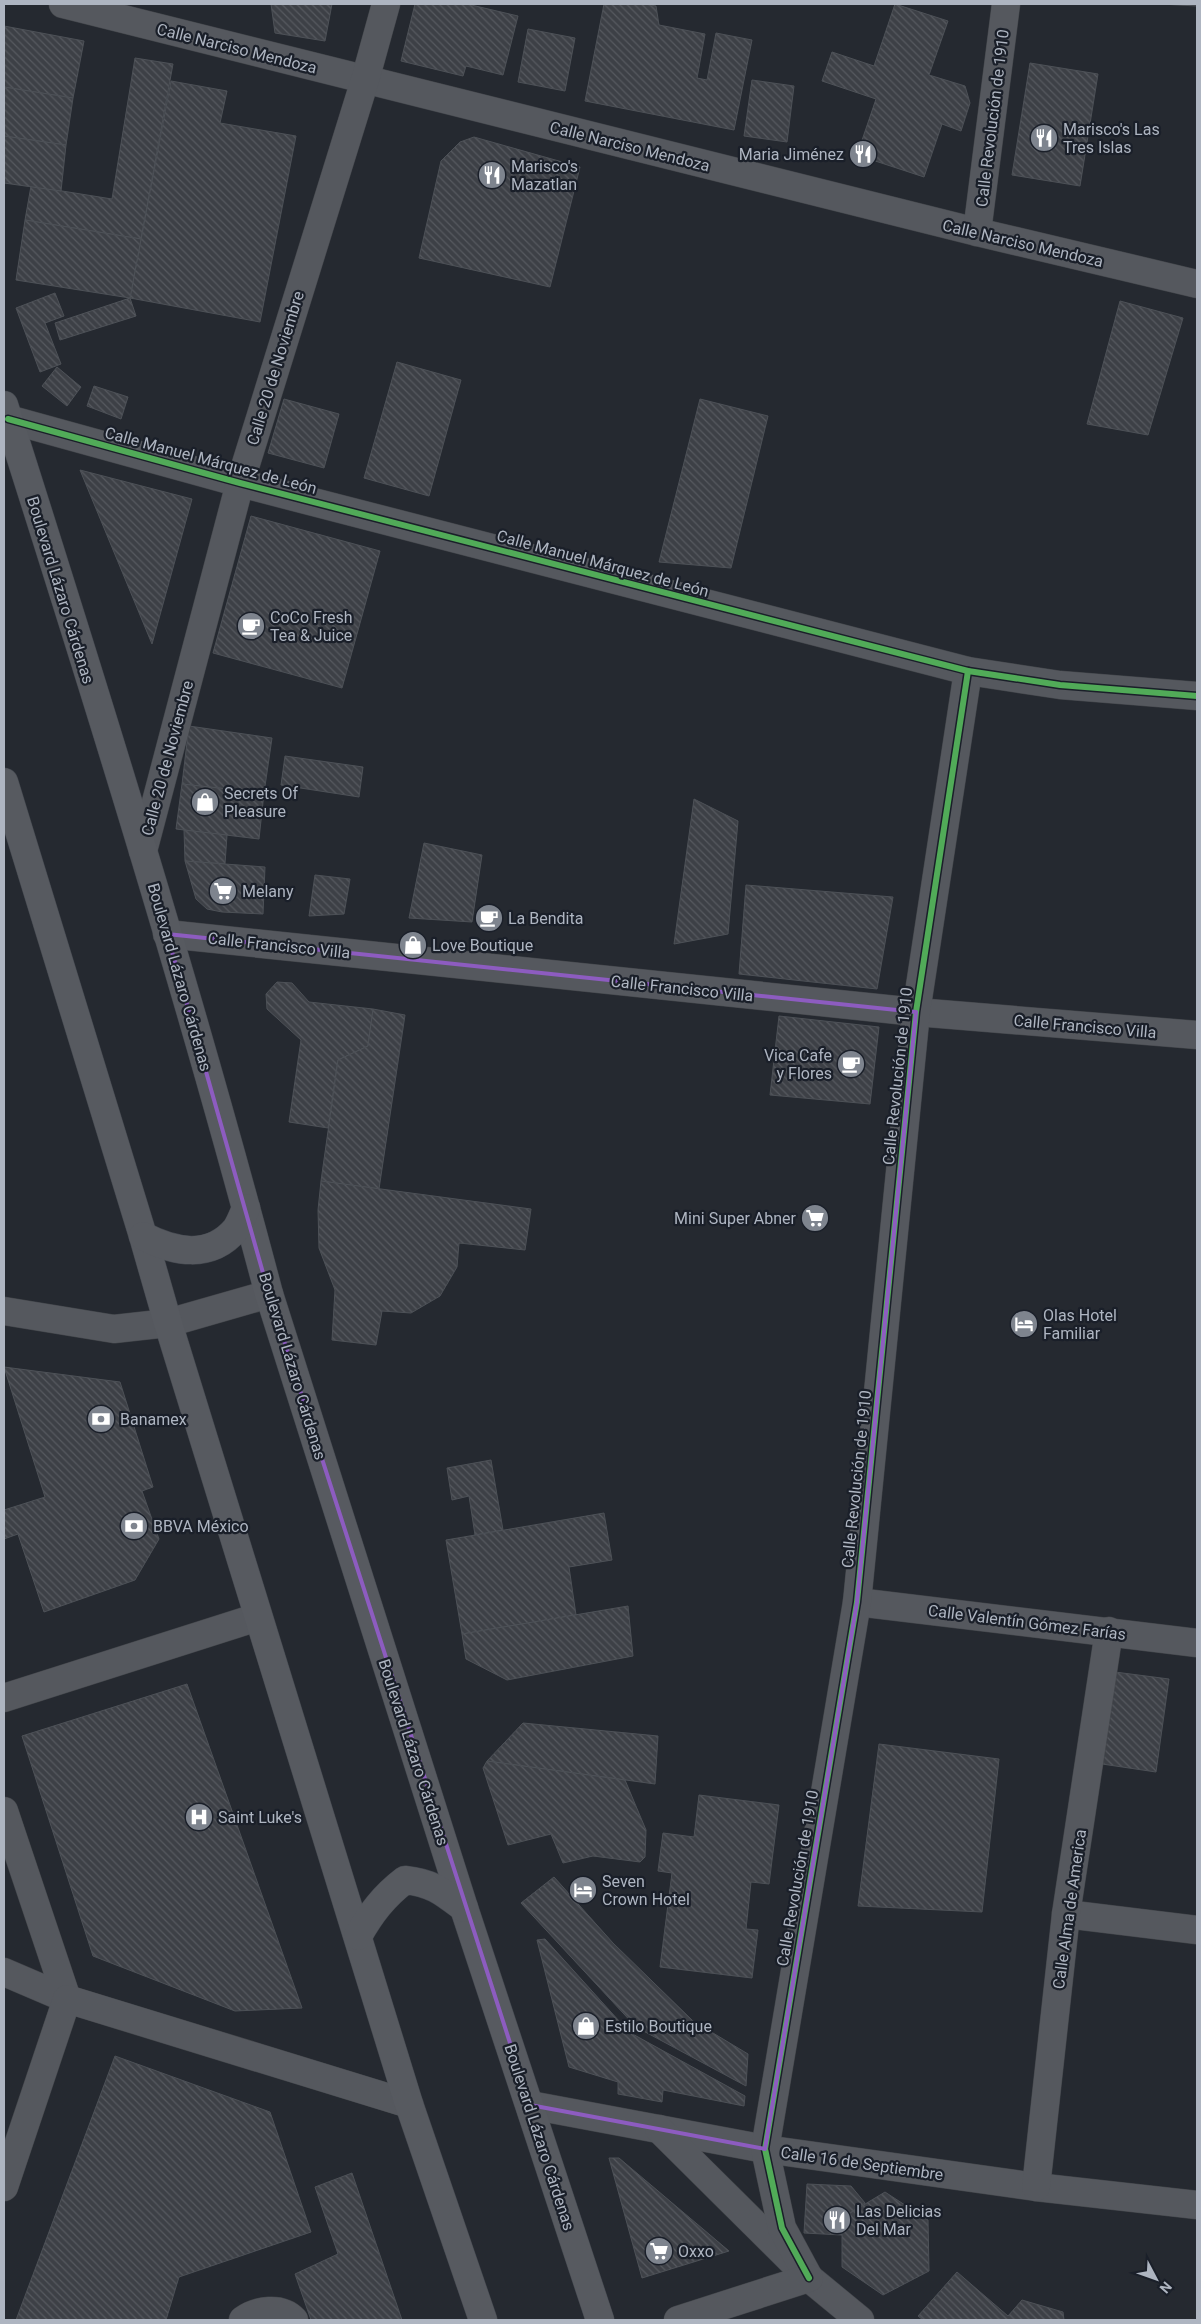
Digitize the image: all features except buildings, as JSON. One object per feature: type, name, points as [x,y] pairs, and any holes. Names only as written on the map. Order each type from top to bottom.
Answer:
[{"type":"main road","name":"Boulevard Lázaro Cárdenas","points":[[6,412],[143,851],[269,1294],[464,1908],[600,2320]]},
{"type":"main road","points":[[4,782],[258,1617],[409,2104],[484,2320]]},
{"type":"main road","points":[[143,1236],[162,1245],[179,1250],[204,1251],[223,1240],[236,1229],[246,1208]]},
{"type":"main road","points":[[358,1936],[368,1917],[385,1896],[405,1880],[423,1882],[439,1888],[464,1908]]},
{"type":"street","name":"Calle Narciso Mendoza","points":[[63,4],[977,232],[1197,284]]},
{"type":"street","name":"Calle 20 de Noviembre","points":[[143,851],[240,483],[365,80],[386,4]]},
{"type":"street","name":"Calle Revolución de 1910","points":[[977,232],[1006,4]]},
{"type":"street","name":"Calle Manuel Márquez de León","points":[[6,412],[240,483],[968,671],[1060,686],[1197,696]]},
{"type":"street","name":"Calle Revolución de 1910","points":[[809,2278],[782,2228],[765,2149],[857,1602],[916,1012],[968,671]]},
{"type":"street","name":"Calle Francisco Villa","points":[[167,934],[916,1012],[1197,1035]]},
{"type":"street","points":[[4,1311],[114,1329],[168,1323],[269,1294]]},
{"type":"street","name":"Calle Valentín Gómez Farías","points":[[857,1602],[1197,1643]]},
{"type":"street","points":[[4,1698],[258,1617]]},
{"type":"street","name":"Calle Alma de America","points":[[1036,2187],[1066,1914],[1110,1631]]},
{"type":"street","points":[[4,1811],[67,1999],[4,2187]]},
{"type":"street","points":[[1066,1914],[1197,1930]]},
{"type":"street","points":[[4,1972],[67,1999],[409,2104]]},
{"type":"street","name":"Calle 16 de Septiembre","points":[[530,2105],[765,2149],[1036,2187],[1197,2205]]},
{"type":"street","points":[[660,2129],[809,2278],[860,2320]]},
{"type":"street","points":[[678,2320],[809,2278]]},
{"type":"street","points":[[243,2320],[252,2314],[269,2311],[289,2314],[294,2320]]},
{"type":"highlighted area","points":[[167,934],[916,1012],[857,1602],[765,2149],[530,2105],[269,1294]]},
{"type":"cycle path","points":[[8,419],[240,483],[968,671],[1060,685],[1197,696]]},
{"type":"cycle path","points":[[809,2278],[782,2228],[765,2149],[857,1602],[916,1012],[968,671]]},
{"type":"place","name":"Marisco's Las Tres Islas","points":[[1044,138]]},
{"type":"place","name":"Maria Jiménez","points":[[863,154]]},
{"type":"place","name":"Marisco's Mazatlan","points":[[492,175]]},
{"type":"place","name":"CoCo Fresh Tea & Juice","points":[[251,626]]},
{"type":"place","name":"Secrets Of Pleasure","points":[[205,802]]},
{"type":"place","name":"Melany","points":[[223,891]]},
{"type":"place","name":"La Bendita","points":[[489,918]]},
{"type":"place","name":"Love Boutique","points":[[413,945]]},
{"type":"place","name":"Vica Cafe y Flores","points":[[851,1064]]},
{"type":"place","name":"Mini Super Abner","points":[[815,1218]]},
{"type":"place","name":"Olas Hotel Familiar","points":[[1024,1324]]},
{"type":"place","name":"Banamex","points":[[101,1419]]},
{"type":"place","name":"BBVA México","points":[[134,1526]]},
{"type":"place","name":"Saint Luke's","points":[[199,1817]]},
{"type":"place","name":"Seven Crown Hotel","points":[[583,1890]]},
{"type":"place","name":"Estilo Boutique","points":[[586,2026]]},
{"type":"place","name":"Las Delicias Del Mar","points":[[837,2220]]},
{"type":"place","name":"Oxxo","points":[[659,2251]]}]
